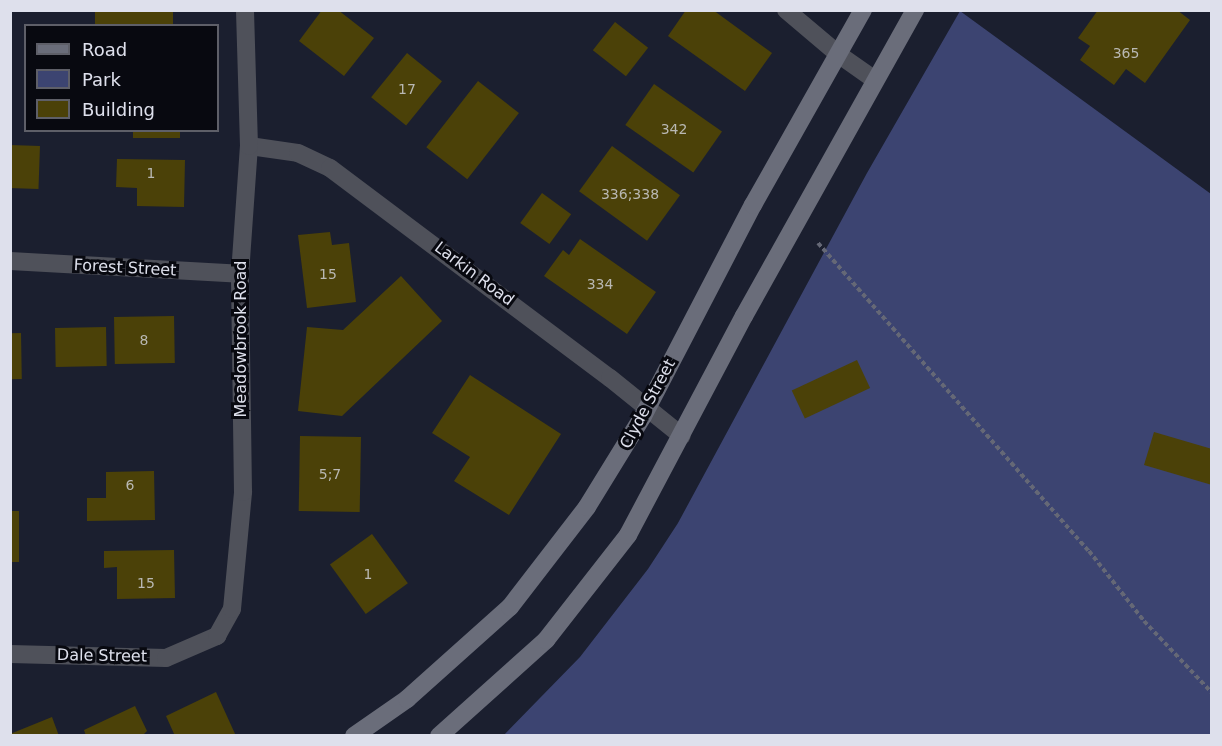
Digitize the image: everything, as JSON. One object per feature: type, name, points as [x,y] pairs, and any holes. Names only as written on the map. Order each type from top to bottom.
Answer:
[{"type":"main road","name":"Clyde Street","points":[[354,735],[407,699],[510,607],[587,507],[647,408],[748,215],[863,10]]},
{"type":"main road","points":[[439,735],[511,674],[573,607],[628,535],[792,228],[915,10]]},
{"type":"street","name":"Meadowbrook Road","points":[[193,648],[217,636],[232,609],[243,492],[240,274],[249,146],[245,10]]},
{"type":"street","points":[[786,10],[838,54],[875,80]]},
{"type":"street","name":"Larkin Road","points":[[249,146],[298,153],[330,168],[417,230],[682,436]]},
{"type":"street","name":"Forest Street","points":[[10,261],[240,274]]},
{"type":"street","name":"Dale Street","points":[[10,654],[166,658],[193,648]]},
{"type":"path","points":[[792,228],[815,237],[1089,551],[1144,621],[1212,693]]},
{"type":"green space","points":[[960,11],[1211,194],[1211,735],[503,736],[580,657],[648,569],[678,523],[867,173]]},
{"type":"building","points":[[95,10],[173,10],[173,24],[95,24]]},
{"type":"building","points":[[322,10],[338,10],[374,38],[344,76],[299,41]]},
{"type":"building","points":[[686,10],[713,10],[772,53],[745,91],[668,36]]},
{"type":"building","points":[[1098,10],[1177,10],[1190,20],[1145,83],[1126,69],[1114,85],[1080,60],[1090,46],[1078,38]]},
{"type":"building","points":[[615,22],[648,48],[626,76],[593,50]]},
{"type":"building","points":[[407,53],[442,81],[406,126],[371,97]]},
{"type":"building","points":[[478,81],[519,113],[467,179],[426,147]]},
{"type":"building","points":[[654,84],[722,132],[693,173],[625,125]]},
{"type":"building","points":[[133,132],[180,132],[180,138],[133,138]]},
{"type":"building","points":[[10,145],[40,146],[38,189],[10,188]]},
{"type":"building","points":[[612,146],[680,195],[647,241],[579,191]]},
{"type":"building","points":[[117,159],[185,160],[184,207],[137,206],[137,188],[116,187]]},
{"type":"building","points":[[542,193],[571,214],[549,244],[520,223]]},
{"type":"building","points":[[330,232],[332,245],[349,243],[356,302],[307,308],[298,235]]},
{"type":"building","points":[[580,239],[656,292],[627,334],[544,276],[563,250],[569,255]]},
{"type":"building","points":[[401,276],[442,321],[342,416],[298,411],[307,327],[343,330]]},
{"type":"building","points":[[174,316],[175,363],[115,364],[114,317]]},
{"type":"building","points":[[106,327],[107,366],[56,367],[55,328]]},
{"type":"building","points":[[10,333],[21,333],[22,379],[11,379]]},
{"type":"building","points":[[857,360],[870,388],[805,419],[792,390]]},
{"type":"building","points":[[470,375],[561,434],[509,515],[454,481],[470,457],[432,433]]},
{"type":"building","points":[[1154,432],[1212,449],[1212,485],[1144,465]]},
{"type":"building","points":[[300,436],[361,437],[360,512],[299,511]]},
{"type":"building","points":[[154,471],[155,520],[87,521],[87,498],[106,498],[106,472]]},
{"type":"building","points":[[10,511],[19,511],[19,562],[10,562]]},
{"type":"building","points":[[372,534],[408,583],[366,614],[330,565]]},
{"type":"building","points":[[174,550],[175,598],[117,599],[117,567],[104,568],[104,551]]},
{"type":"building","points":[[216,692],[236,736],[175,736],[166,716]]},
{"type":"building","points":[[135,706],[147,731],[142,736],[86,736],[84,730]]},
{"type":"building","points":[[52,717],[59,736],[10,736],[10,734]]}]
